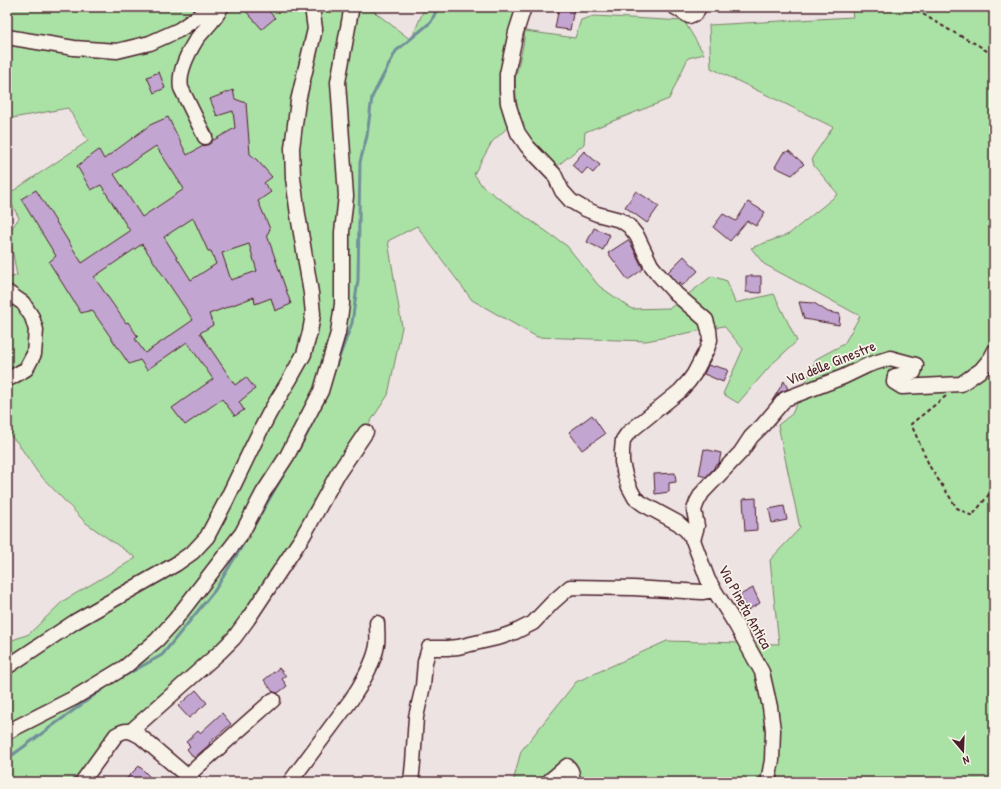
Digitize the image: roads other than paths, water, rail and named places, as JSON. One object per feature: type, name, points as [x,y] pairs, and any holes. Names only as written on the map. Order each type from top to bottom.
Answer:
[{"type":"street","points":[[7,37],[74,48],[117,51],[150,43],[179,30],[212,7]]},
{"type":"street","points":[[205,137],[181,88],[180,82],[183,66],[196,40],[222,7]]},
{"type":"street","points":[[312,7],[315,29]]},
{"type":"street","points":[[7,667],[76,621],[176,564],[193,552],[207,537],[257,437],[304,354],[313,314],[293,178],[292,148],[298,101],[315,29],[320,20],[319,7]]},
{"type":"street","points":[[7,732],[74,698],[125,667],[161,635],[175,620],[242,532],[286,456],[321,391],[338,333],[342,304],[342,232],[346,196],[338,82],[351,10],[349,7]]},
{"type":"street","name":"Via Pineta Antica","points":[[524,7],[516,32],[507,74],[508,103],[518,133],[527,146],[554,174],[562,191],[571,201],[597,214],[620,220],[629,226],[637,236],[651,265],[658,274],[676,294],[706,320],[710,340],[708,349],[690,381],[680,391],[628,433],[623,440],[622,462],[629,487],[635,498],[678,523],[687,531],[693,540],[708,580],[736,625],[762,672],[773,730],[772,760],[768,782]]},
{"type":"street","points":[[675,7],[689,16],[696,13],[699,7]]},
{"type":"street","points":[[7,292],[22,303],[32,317],[36,330],[34,354],[26,369],[7,379]]},
{"type":"street","name":"Via delle Ginestre","points":[[693,540],[697,526],[694,510],[702,493],[742,452],[751,437],[785,399],[843,377],[868,364],[890,358],[916,365],[914,372],[894,376],[894,382],[902,387],[961,384],[981,370],[994,352]]},
{"type":"street","points":[[131,731],[234,638],[300,541],[331,486],[366,432]]},
{"type":"street","points":[[411,782],[416,717],[429,648],[458,647],[501,637],[515,632],[533,623],[570,587],[702,592],[714,590]]},
{"type":"street","points":[[290,782],[359,688],[375,656],[377,646],[377,623]]},
{"type":"street","points":[[82,782],[116,735],[123,731],[131,731],[140,736],[191,779],[273,700]]},
{"type":"street","points":[[548,782],[567,766],[570,768],[573,776],[572,782]]},
{"type":"waterway","points":[[333,374],[352,323],[358,280],[360,162],[367,136],[372,97],[396,51],[431,22],[438,7]]},
{"type":"waterway","points":[[296,454],[313,421]]},
{"type":"waterway","points":[[252,529],[289,465]]},
{"type":"waterway","points":[[126,675],[162,655],[215,590],[247,538]]},
{"type":"waterway","points":[[7,759],[104,688]]}]
